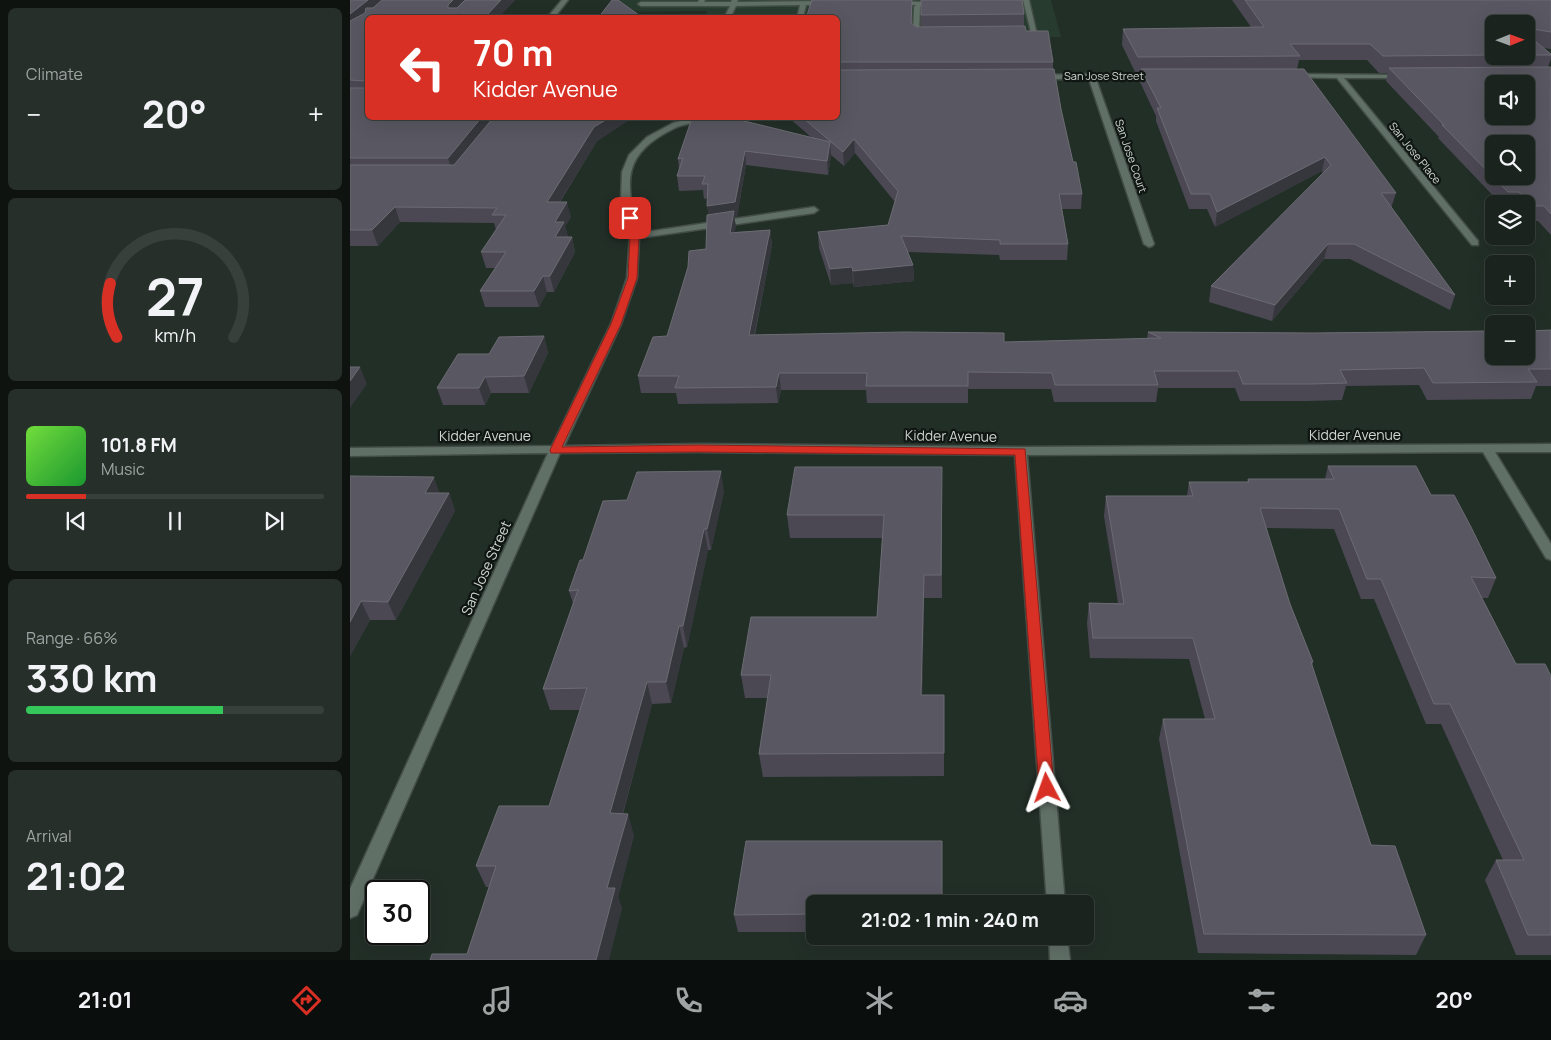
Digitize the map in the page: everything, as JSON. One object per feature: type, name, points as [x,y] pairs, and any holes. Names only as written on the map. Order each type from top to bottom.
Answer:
[{"type":"street","points":[[552,15],[565,0]]},
{"type":"street","points":[[921,1],[917,7],[916,35],[936,34]]},
{"type":"street","points":[[892,3],[921,1],[930,3]]},
{"type":"street","points":[[1015,34],[1035,34],[1026,1],[1016,2]]},
{"type":"street","points":[[641,4],[701,2],[833,3]]},
{"type":"street","points":[[728,15],[734,2]]},
{"type":"street","points":[[801,15],[804,3]]},
{"type":"street","name":"San Jose Court","points":[[1092,76],[1149,244]]},
{"type":"street","name":"San Jose Street","points":[[1034,77],[1161,76]]},
{"type":"street","points":[[1280,76],[1406,76]]},
{"type":"street","name":"San Jose Place","points":[[1339,76],[1475,244]]},
{"type":"street","name":"San Jose Street","points":[[350,909],[555,450],[616,324],[632,278],[635,236],[625,200],[626,172],[633,155],[650,139],[676,125],[692,120]]},
{"type":"street","points":[[635,236],[814,210]]},
{"type":"street","name":"Kidder Avenue","points":[[350,452],[697,448],[1021,451],[1551,448]]},
{"type":"street","points":[[1487,449],[1551,555]]},
{"type":"street","points":[[1021,451],[1055,895]]},
{"type":"street","points":[[1059,945],[1060,960]]},
{"type":"shaded area","points":[[618,0],[1051,0],[1061,37],[840,38],[840,15],[705,15],[707,11],[610,12]]},
{"type":"building","points":[[350,0],[368,0],[350,14]]},
{"type":"building","points":[[382,0],[453,0],[448,5],[448,8],[457,8],[465,0],[501,0],[487,15],[365,15],[365,81],[350,80],[350,21],[365,13],[366,8],[373,8]]},
{"type":"building","points":[[612,0],[618,0],[639,15],[600,15]]},
{"type":"building","points":[[812,0],[912,0],[911,23],[916,27],[1025,26],[1026,31],[1048,31],[1053,62],[840,62],[840,15],[807,15]]},
{"type":"building","points":[[921,0],[1022,0],[1024,14],[921,15]]},
{"type":"building","points":[[1245,0],[1551,0],[1551,32],[1535,29],[1535,15],[1485,15],[1485,55],[1383,56],[1370,44],[1290,44],[1300,56],[1138,57],[1123,29],[1264,27]]},
{"type":"building","points":[[1535,41],[1551,54],[1535,55]]},
{"type":"building","points":[[1551,67],[1551,214],[1544,206],[1535,206],[1535,195],[1508,192],[1501,185],[1535,185],[1535,135],[1485,135],[1485,169],[1442,125],[1444,125],[1389,68]]},
{"type":"building","points":[[1054,69],[1061,109],[1073,162],[1076,162],[1082,194],[1059,194],[1068,244],[1000,244],[1000,240],[901,236],[913,265],[853,271],[852,267],[830,269],[818,232],[888,225],[898,191],[854,139],[843,152],[805,120],[840,120],[840,70]]},
{"type":"building","points":[[1141,69],[1304,69],[1396,193],[1381,193],[1455,295],[1354,244],[1328,244],[1275,305],[1211,286],[1331,165],[1325,157],[1217,212],[1210,194],[1191,194],[1157,108],[1161,108]]},
{"type":"building","points":[[350,88],[364,88],[365,120],[479,120],[448,158],[350,158]]},
{"type":"building","points":[[491,120],[606,120],[594,127],[547,202],[567,202],[555,222],[564,222],[555,237],[572,237],[550,276],[543,276],[534,291],[480,291],[506,252],[481,252],[506,215],[492,215],[497,208],[395,207],[372,230],[350,230],[350,165],[454,165]]},
{"type":"building","points":[[691,120],[740,120],[830,142],[827,161],[745,151],[735,202],[707,206],[708,184],[702,184],[705,176],[677,176],[683,158],[678,159]]},
{"type":"building","points":[[734,211],[730,233],[770,230],[749,335],[905,332],[1004,333],[1004,342],[1161,338],[1148,332],[1485,331],[1485,365],[1535,365],[1535,331],[1551,330],[1551,369],[1528,369],[1537,382],[1433,383],[1424,368],[1340,370],[1347,383],[1311,384],[1243,384],[1238,371],[1154,371],[1158,385],[1055,385],[1052,373],[968,372],[968,386],[866,386],[867,373],[779,373],[776,387],[675,388],[679,376],[638,376],[653,337],[667,336],[688,267],[689,251],[706,249],[707,215]]},
{"type":"building","points":[[544,336],[524,376],[485,377],[479,388],[437,388],[458,354],[489,354],[499,337]]},
{"type":"building","points":[[350,367],[360,367],[350,381]]},
{"type":"building","points":[[1328,466],[1416,466],[1431,495],[1454,495],[1496,578],[1471,577],[1516,664],[1545,664],[1551,676],[1551,935],[1528,935],[1496,860],[1524,860],[1450,704],[1434,704],[1381,579],[1367,579],[1339,509],[1260,508],[1290,604],[1313,662],[1311,662],[1371,845],[1395,846],[1426,935],[1204,934],[1163,719],[1215,719],[1193,638],[1093,638],[1089,603],[1124,604],[1106,496],[1193,496],[1189,482],[1249,482],[1248,479],[1334,479]]},
{"type":"building","points":[[795,467],[942,467],[941,575],[924,575],[921,695],[944,695],[944,753],[759,754],[771,675],[741,675],[751,617],[877,617],[884,515],[787,515]]},
{"type":"building","points":[[721,471],[707,529],[704,529],[683,626],[679,626],[666,682],[647,682],[610,813],[628,814],[607,888],[615,888],[596,960],[430,960],[432,954],[467,954],[496,866],[476,866],[499,806],[549,806],[587,688],[543,689],[578,590],[569,591],[580,560],[583,560],[603,501],[627,500],[637,472]]},
{"type":"building","points":[[350,476],[434,477],[425,493],[449,493],[388,602],[361,601],[350,622]]},
{"type":"building","points":[[746,841],[942,841],[942,895],[806,895],[806,914],[734,915]]},
{"type":"route","points":[[630,218],[635,236],[632,278],[616,324],[555,450],[697,448],[1021,451],[1047,788]]}]
